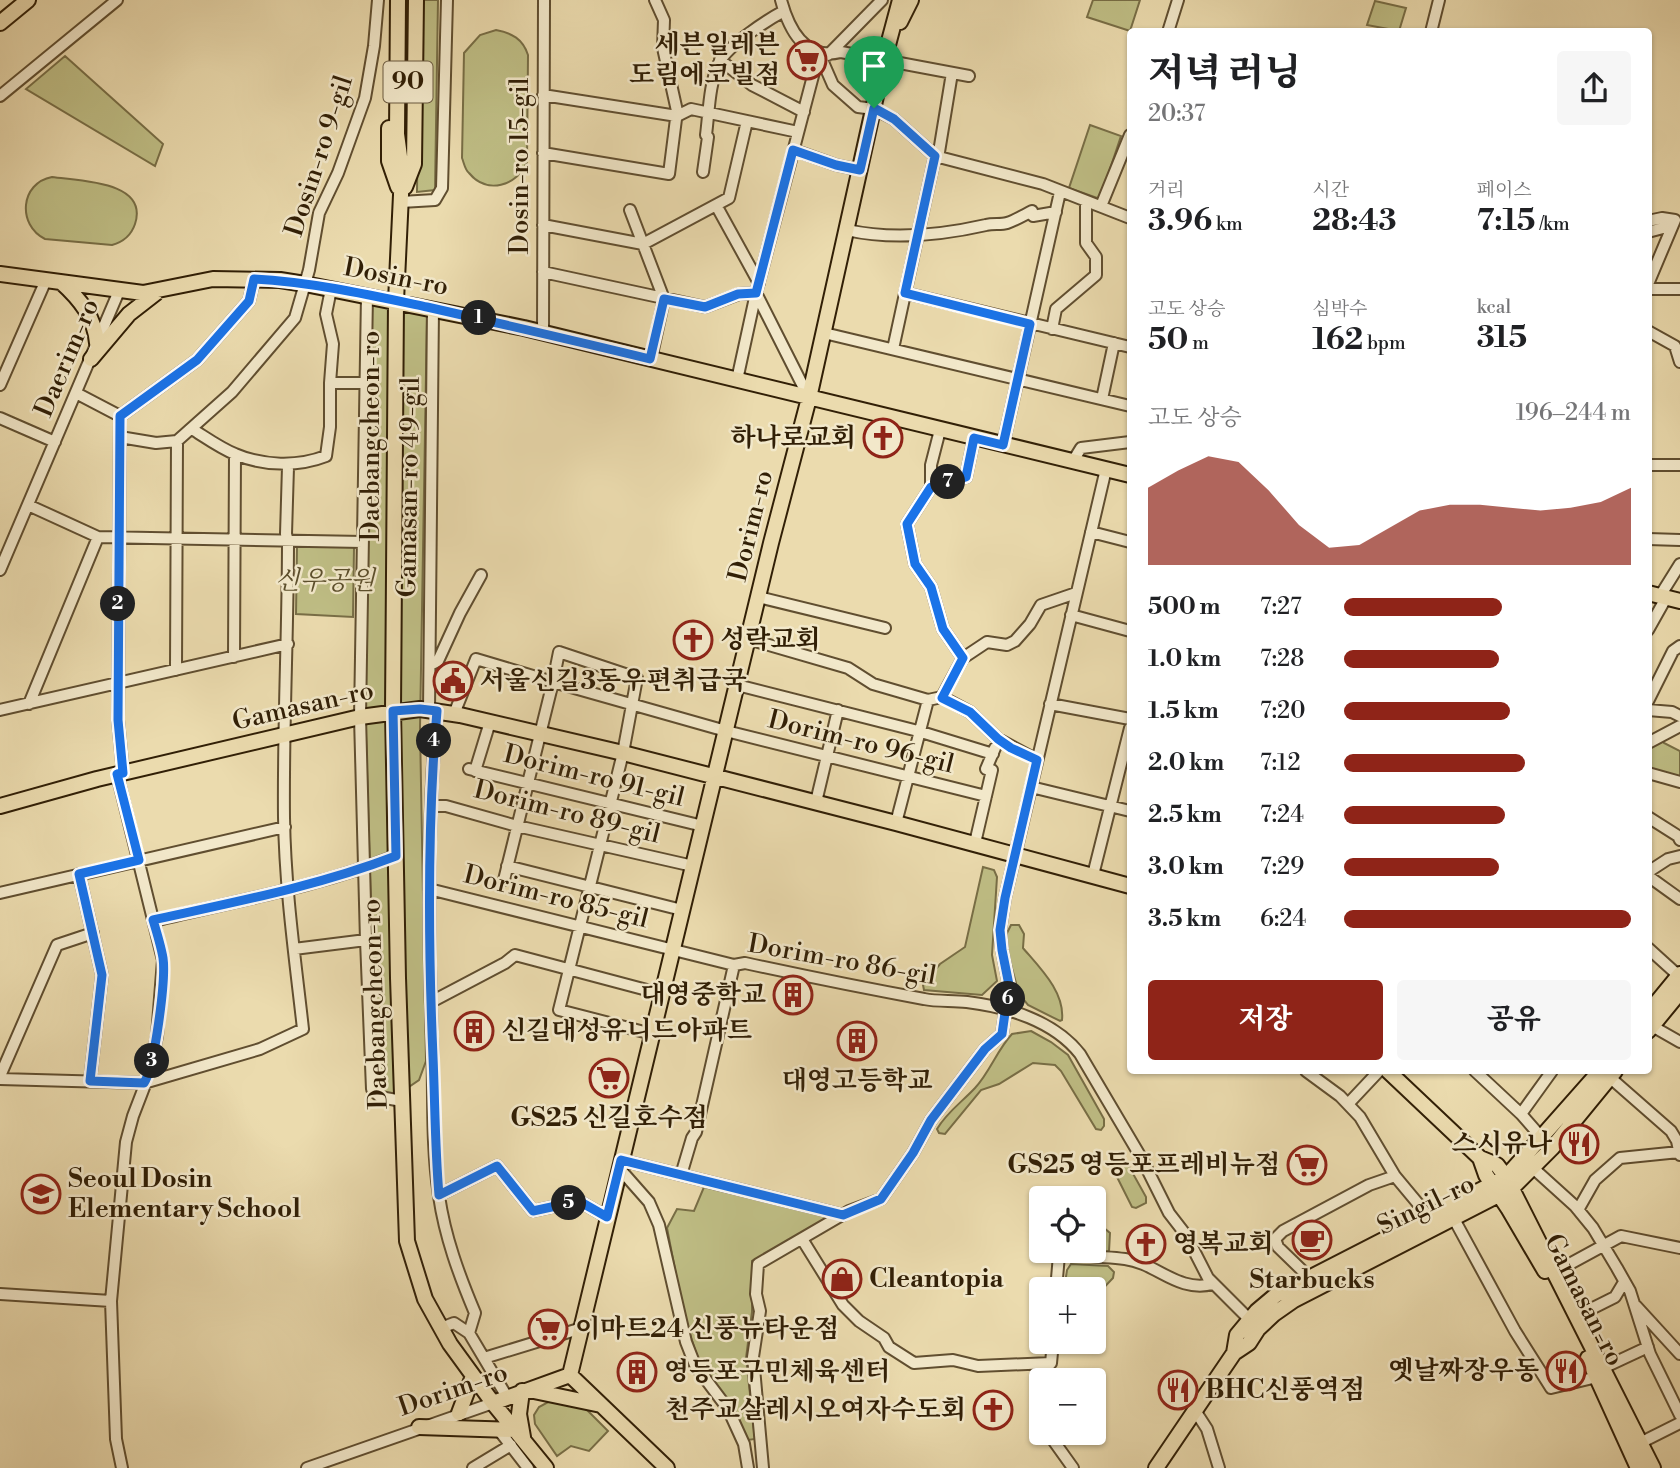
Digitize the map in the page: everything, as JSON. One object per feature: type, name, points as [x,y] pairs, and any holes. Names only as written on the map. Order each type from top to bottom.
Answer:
[{"type":"main road","points":[[0,23],[28,0]]},
{"type":"main road","points":[[393,0],[389,161],[401,198]]},
{"type":"main road","name":"Daebangcheon-ro","points":[[398,0],[397,134],[401,164],[401,198],[396,301],[393,711],[407,1241],[425,1299],[441,1328],[474,1376],[500,1400],[517,1443],[546,1468]]},
{"type":"main road","name":"Daebangcheon-ro","points":[[401,164],[407,135],[409,0]]},
{"type":"main road","points":[[401,198],[414,164],[416,0]]},
{"type":"main road","points":[[888,0],[890,42]]},
{"type":"main road","name":"Dorim-ro","points":[[500,1400],[570,1376],[758,597],[809,398],[884,60],[900,0]]},
{"type":"main road","points":[[890,42],[911,0]]},
{"type":"main road","name":"Dosin-ro","points":[[0,274],[120,291],[158,291],[213,279],[254,279],[305,284],[367,295],[542,332],[1127,474]]},
{"type":"main road","points":[[61,282],[86,310],[96,331],[97,343]]},
{"type":"main road","points":[[91,359],[129,314],[158,291]]},
{"type":"main road","name":"Gamasan-ro","points":[[0,806],[120,773],[360,717],[393,711],[433,710],[715,776],[1127,885]]},
{"type":"main road","points":[[1652,1020],[1679,975]]},
{"type":"main road","points":[[1652,1021],[1680,992]]},
{"type":"main road","name":"Gamasan-ro","points":[[1391,1074],[1480,1158],[1497,1165],[1503,1186],[1557,1294],[1653,1468]]},
{"type":"main road","name":"Singil-ro","points":[[1156,1468],[1234,1353],[1249,1343],[1254,1324],[1276,1295],[1430,1218],[1503,1186],[1542,1138],[1605,1074]]},
{"type":"main road","name":"Singil-ro","points":[[1254,1324],[1322,1284],[1454,1219],[1533,1168],[1605,1074]]},
{"type":"main road","name":"Gamasan-ro","points":[[1503,1186],[1555,1272],[1577,1316],[1638,1468]]},
{"type":"main road","points":[[455,1414],[474,1376]]},
{"type":"main road","points":[[570,1376],[667,1468]]},
{"type":"main road","points":[[517,1443],[519,1414],[525,1390],[602,1405]]},
{"type":"main road","points":[[419,1427],[514,1430]]},
{"type":"street","points":[[0,96],[117,0]]},
{"type":"street","name":"Dosin-ro 9-gil","points":[[177,441],[232,392],[295,318],[305,284],[319,213],[338,173],[365,98],[378,0]]},
{"type":"street","points":[[401,198],[435,200],[442,188],[447,0]]},
{"type":"street","name":"Dosin-ro 15-gil","points":[[542,332],[544,0]]},
{"type":"street","points":[[543,153],[669,174],[677,111],[663,48],[664,20],[655,0]]},
{"type":"street","points":[[737,380],[793,150],[823,55],[882,0]]},
{"type":"street","points":[[1169,28],[1178,0]]},
{"type":"street","points":[[1432,28],[1439,0]]},
{"type":"street","points":[[703,172],[709,113],[720,60],[783,6],[786,21],[798,37],[823,55],[833,85],[858,107],[874,108],[894,119],[935,156],[1043,184],[1127,217]]},
{"type":"street","points":[[823,55],[841,52],[969,76]]},
{"type":"street","points":[[720,60],[752,85],[804,111]]},
{"type":"street","points":[[893,349],[935,156],[939,152],[952,73]]},
{"type":"street","points":[[543,95],[677,116],[691,109],[798,132]]},
{"type":"street","points":[[542,225],[643,244],[729,198],[747,121]]},
{"type":"street","points":[[793,150],[860,170]]},
{"type":"street","points":[[1101,206],[1127,152]]},
{"type":"street","points":[[1003,445],[1060,192]]},
{"type":"street","points":[[1052,329],[1056,309],[1096,275],[1096,257],[1086,243],[1086,201]]},
{"type":"street","points":[[716,205],[809,398]]},
{"type":"street","points":[[630,210],[664,299],[650,359]]},
{"type":"street","points":[[847,230],[873,236],[918,234],[1005,224],[1032,211],[1033,216],[1056,212]]},
{"type":"street","points":[[1652,220],[1678,220]]},
{"type":"street","points":[[1652,231],[1678,220]]},
{"type":"street","points":[[1652,270],[1678,220]]},
{"type":"street","points":[[542,272],[705,307],[758,288]]},
{"type":"street","points":[[120,416],[197,360],[249,301],[254,279]]},
{"type":"street","points":[[0,385],[46,280]]},
{"type":"street","points":[[192,429],[235,454],[290,464],[326,456],[330,427],[333,344],[326,314],[331,289]]},
{"type":"street","points":[[1652,289],[1680,289]]},
{"type":"street","name":"Daerim-ro","points":[[0,570],[120,291]]},
{"type":"street","points":[[905,293],[1127,346]]},
{"type":"street","points":[[367,295],[360,717],[372,1089],[389,1101],[402,1101]]},
{"type":"street","name":"Gamasan-ro 49-gil","points":[[433,309],[430,665],[433,710],[429,889],[431,1002],[439,1195],[449,1242],[475,1313],[469,1334]]},
{"type":"street","points":[[824,332],[1127,405]]},
{"type":"street","points":[[1652,333],[1675,346],[1680,361]]},
{"type":"street","points":[[1102,399],[1114,343]]},
{"type":"street","points":[[330,383],[365,383]]},
{"type":"street","points":[[76,393],[120,416]]},
{"type":"street","points":[[120,416],[120,773],[163,966],[157,1036],[148,1077],[127,1142],[111,1301],[116,1439],[122,1468]]},
{"type":"street","name":"Daerim-ro","points":[[0,418],[55,442]]},
{"type":"street","points":[[940,430],[931,465],[931,487],[907,524],[915,564],[931,587],[943,629],[963,658]]},
{"type":"street","points":[[120,438],[156,443],[177,441],[176,670]]},
{"type":"street","points":[[931,487],[966,477],[974,438]]},
{"type":"street","points":[[1073,461],[1081,448],[1127,442]]},
{"type":"street","points":[[234,657],[235,454]]},
{"type":"street","points":[[93,933],[57,945],[0,1078],[144,1083],[260,1049],[303,1029],[288,889],[285,827],[284,735],[288,644],[286,534],[290,464]]},
{"type":"street","points":[[1652,465],[1680,465]]},
{"type":"street","points":[[763,1468],[753,1357],[760,1311],[756,1294],[758,1264],[843,1215],[881,1199],[913,1153],[931,1120],[985,1049],[1002,1034],[1009,985],[1000,930],[1015,854],[1106,469]]},
{"type":"street","points":[[28,505],[98,537],[363,542]]},
{"type":"street","points":[[1091,532],[1127,541]]},
{"type":"street","points":[[29,704],[98,537]]},
{"type":"street","points":[[1652,539],[1680,540]]},
{"type":"street","points":[[1652,622],[1680,564]]},
{"type":"street","points":[[430,665],[438,661],[481,575]]},
{"type":"street","points":[[942,698],[963,658],[987,642],[1007,645],[1015,641],[1030,624],[1041,605],[1076,593]]},
{"type":"street","points":[[758,597],[885,628]]},
{"type":"street","points":[[1071,615],[1127,630]]},
{"type":"street","points":[[748,639],[835,663],[873,684],[928,700],[942,698],[970,712],[998,739],[1037,760]]},
{"type":"street","points":[[0,710],[288,644]]},
{"type":"street","points":[[1652,693],[1673,651],[1680,646]]},
{"type":"street","points":[[504,880],[554,682],[559,652],[637,678],[623,753],[559,1010],[652,1034]]},
{"type":"street","points":[[454,714],[476,659],[726,731]]},
{"type":"street","points":[[737,685],[918,731],[993,754]]},
{"type":"street","points":[[897,823],[918,731],[928,700]]},
{"type":"street","points":[[1050,704],[1127,718]]},
{"type":"street","points":[[816,802],[838,710]]},
{"type":"street","points":[[1652,711],[1662,710],[1680,716]]},
{"type":"street","name":"Dorim-ro 91-gil","points":[[489,722],[472,770],[703,826]]},
{"type":"street","points":[[1652,741],[1680,726]]},
{"type":"street","name":"Dorim-ro 96-gil","points":[[726,731],[986,796]]},
{"type":"street","points":[[975,843],[992,770],[986,769],[998,739]]},
{"type":"street","points":[[1093,875],[1127,741]]},
{"type":"street","points":[[1652,774],[1680,782]]},
{"type":"street","points":[[1031,787],[1127,810]]},
{"type":"street","name":"Dorim-ro 89-gil","points":[[430,806],[446,806],[517,826],[693,866]]},
{"type":"street","points":[[1652,820],[1680,840]]},
{"type":"street","points":[[0,893],[285,827]]},
{"type":"street","points":[[153,920],[288,889],[364,868],[396,856]]},
{"type":"street","points":[[1652,871],[1668,859],[1680,856]]},
{"type":"street","points":[[507,866],[682,909]]},
{"type":"street","points":[[79,874],[102,975],[90,1081]]},
{"type":"street","points":[[1652,877],[1680,899]]},
{"type":"street","name":"Dorim-ro 85-gil","points":[[429,889],[673,949]]},
{"type":"street","points":[[294,949],[366,940]]},
{"type":"street","name":"Dorim-ro 86-gil","points":[[673,949],[734,965],[745,963],[929,1000],[966,1002],[1004,1010],[1055,1029],[1068,1039],[1080,1055],[1213,1284],[1254,1324]]},
{"type":"street","points":[[1652,951],[1679,975]]},
{"type":"street","points":[[431,1002],[516,955],[662,994]]},
{"type":"street","points":[[681,1175],[696,1132],[734,965]]},
{"type":"street","points":[[1652,1024],[1680,1042]]},
{"type":"street","points":[[1310,1074],[1360,1117],[1395,1176],[1430,1218]]},
{"type":"street","points":[[1348,1104],[1375,1074]]},
{"type":"street","points":[[1478,1074],[1542,1138]]},
{"type":"street","points":[[1521,1114],[1550,1074]]},
{"type":"street","points":[[1578,1210],[1595,1180],[1620,1158],[1680,1153],[1671,1131],[1607,1074]]},
{"type":"street","points":[[620,1164],[681,1175],[843,1215]]},
{"type":"street","points":[[620,1164],[649,1202],[659,1225],[686,1342],[695,1365],[728,1409],[744,1444],[748,1468]]},
{"type":"street","points":[[439,1195],[497,1166],[533,1211],[579,1201],[607,1217]]},
{"type":"street","points":[[1533,1168],[1578,1210],[1603,1245],[1625,1282],[1648,1347],[1680,1415]]},
{"type":"street","points":[[1309,1277],[1278,1247],[1275,1239],[1283,1231],[1369,1185],[1395,1176]]},
{"type":"street","points":[[1454,1219],[1515,1331],[1551,1388],[1602,1373],[1648,1347]]},
{"type":"street","points":[[1603,1245],[1621,1237],[1680,1248]]},
{"type":"street","points":[[802,1239],[843,1304],[859,1321],[884,1338],[889,1347],[914,1363],[953,1360],[978,1366],[1051,1363]]},
{"type":"street","name":"Gamasan-ro","points":[[1555,1272],[1603,1245]]},
{"type":"street","points":[[1057,1277],[1059,1255],[1125,1259],[1186,1285],[1202,1287],[1213,1284]]},
{"type":"street","points":[[1577,1316],[1615,1297],[1625,1282]]},
{"type":"street","points":[[0,1294],[111,1301]]},
{"type":"street","points":[[1634,1304],[1678,1349]]},
{"type":"street","points":[[441,1328],[454,1323],[469,1334],[484,1358],[500,1400]]},
{"type":"street","name":"Dorim-ro","points":[[484,1358],[582,1328]]},
{"type":"street","points":[[1047,1368],[1051,1363],[1052,1354]]},
{"type":"street","points":[[455,1414],[466,1392],[459,1383]]},
{"type":"street","name":"Dorim-ro","points":[[307,1468],[337,1463],[419,1427],[500,1400]]},
{"type":"street","points":[[1196,1412],[1207,1429],[1219,1468]]},
{"type":"street","points":[[1640,1443],[1680,1423]]},
{"type":"street","points":[[498,1429],[517,1443],[528,1468]]},
{"type":"street","points":[[473,1468],[517,1443]]},
{"type":"street","points":[[1057,1445],[1073,1468]]},
{"type":"green space","points":[[419,0],[438,0],[435,190],[417,192]]},
{"type":"green space","points":[[1093,0],[1140,0],[1131,28],[1127,30],[1087,17]]},
{"type":"green space","points":[[1375,1],[1406,8],[1400,28],[1367,25]]},
{"type":"green space","points":[[496,30],[516,38],[528,55],[527,162],[509,182],[493,186],[476,180],[466,170],[462,158],[464,53],[480,35]]},
{"type":"green space","points":[[65,56],[163,144],[155,166],[26,89]]},
{"type":"green space","points":[[1090,125],[1121,136],[1100,199],[1069,188]]},
{"type":"green space","points":[[52,177],[94,182],[122,191],[132,199],[137,210],[135,224],[129,235],[112,245],[45,239],[36,233],[26,215],[28,196],[33,187]]},
{"type":"green space","points":[[372,303],[427,315],[420,728],[426,1061],[419,1080],[397,1095],[385,1093],[376,1084],[365,701]]},
{"type":"green space","name":"신우공원","points":[[297,546],[354,547],[353,617],[296,614]]},
{"type":"green space","points":[[1661,738],[1664,743],[1680,751],[1680,777],[1652,771],[1652,744]]},
{"type":"green space","points":[[983,867],[994,870],[997,877],[992,955],[997,981],[982,995],[924,990],[923,985],[940,964],[965,947]]},
{"type":"green space","points":[[1011,925],[1019,925],[1024,934],[1023,948],[1044,972],[1055,990],[1060,1000],[1062,1020],[1028,1005],[1019,994],[1007,950],[1006,935]]},
{"type":"green space","points":[[1031,1031],[1068,1055],[1104,1119],[1101,1130],[1096,1129],[1055,1065],[1033,1063],[999,1084],[981,1090],[945,1134],[939,1133],[937,1129],[941,1123],[980,1082],[1012,1034]]},
{"type":"green space","points":[[1126,1161],[1146,1197],[1146,1203],[1136,1208],[1132,1207],[1112,1167],[1113,1162]]},
{"type":"green space","points":[[704,1187],[830,1217],[802,1239],[752,1261],[752,1312],[746,1358],[755,1439],[748,1440],[733,1407],[700,1365],[684,1316],[667,1228],[677,1209],[694,1211]]},
{"type":"green space","points":[[1106,1230],[1110,1233],[1109,1251],[1106,1252]]},
{"type":"green space","points":[[1071,1264],[1108,1266],[1114,1272],[1113,1278],[1106,1285],[1106,1277],[1066,1277]]},
{"type":"green space","points":[[550,1401],[586,1409],[608,1431],[589,1451],[571,1446],[557,1456],[535,1424],[534,1415],[539,1407]]},
{"type":"pier","points":[[10,0],[45,0],[10,29],[0,17],[0,8]]},
{"type":"place","name":"세븐일레븐 도림에코빌점","points":[[807,60]]},
{"type":"place","name":"하나로교회","points":[[883,438]]},
{"type":"place","name":"성락교회","points":[[693,640]]},
{"type":"place","name":"서울신길3동우편취급국","points":[[453,681]]},
{"type":"place","name":"대영중학교","points":[[793,995]]},
{"type":"place","name":"신길대성유니드아파트","points":[[474,1031]]},
{"type":"place","name":"대영고등학교","points":[[857,1041]]},
{"type":"place","name":"GS25 신길호수점","points":[[609,1078]]},
{"type":"place","name":"스시유나","points":[[1579,1144]]},
{"type":"place","name":"GS25 영등포프레비뉴점","points":[[1307,1165]]},
{"type":"place","name":"Seoul Dosin Elementary School","points":[[41,1194]]},
{"type":"place","name":"Starbucks","points":[[1312,1240]]},
{"type":"place","name":"영복교회","points":[[1146,1244]]},
{"type":"place","name":"Cleantopia","points":[[842,1279]]},
{"type":"place","name":"이마트24 신풍뉴타운점","points":[[548,1329]]},
{"type":"place","name":"옛날짜장우동","points":[[1566,1371]]},
{"type":"place","name":"영등포구민체육센터","points":[[637,1372]]},
{"type":"place","name":"BHC신풍역점","points":[[1178,1390]]},
{"type":"place","name":"천주교살레시오여자수도회","points":[[993,1410]]},
{"type":"route","points":[[874,108],[894,119],[935,156],[905,293],[1030,324],[1003,445],[974,438],[966,477],[931,487],[907,524],[915,564],[931,587],[943,629],[963,658],[942,698],[970,712],[1011,748],[1037,760],[1000,930],[1009,985],[1002,1034],[985,1049],[931,1120],[913,1153],[881,1199],[843,1215],[621,1160],[607,1217],[579,1201],[533,1211],[497,1166],[439,1195],[435,1139],[429,898],[431,777],[437,711],[393,711],[396,856],[364,868],[288,889],[153,920],[163,966],[157,1036],[148,1077],[144,1083],[90,1081],[102,975],[79,874],[139,860],[117,774],[123,773],[118,720],[120,416],[197,360],[242,311],[253,291],[254,279],[280,280],[396,301],[524,328],[650,359],[664,299],[705,307],[738,294],[756,293],[793,150],[860,170],[874,108]]}]
